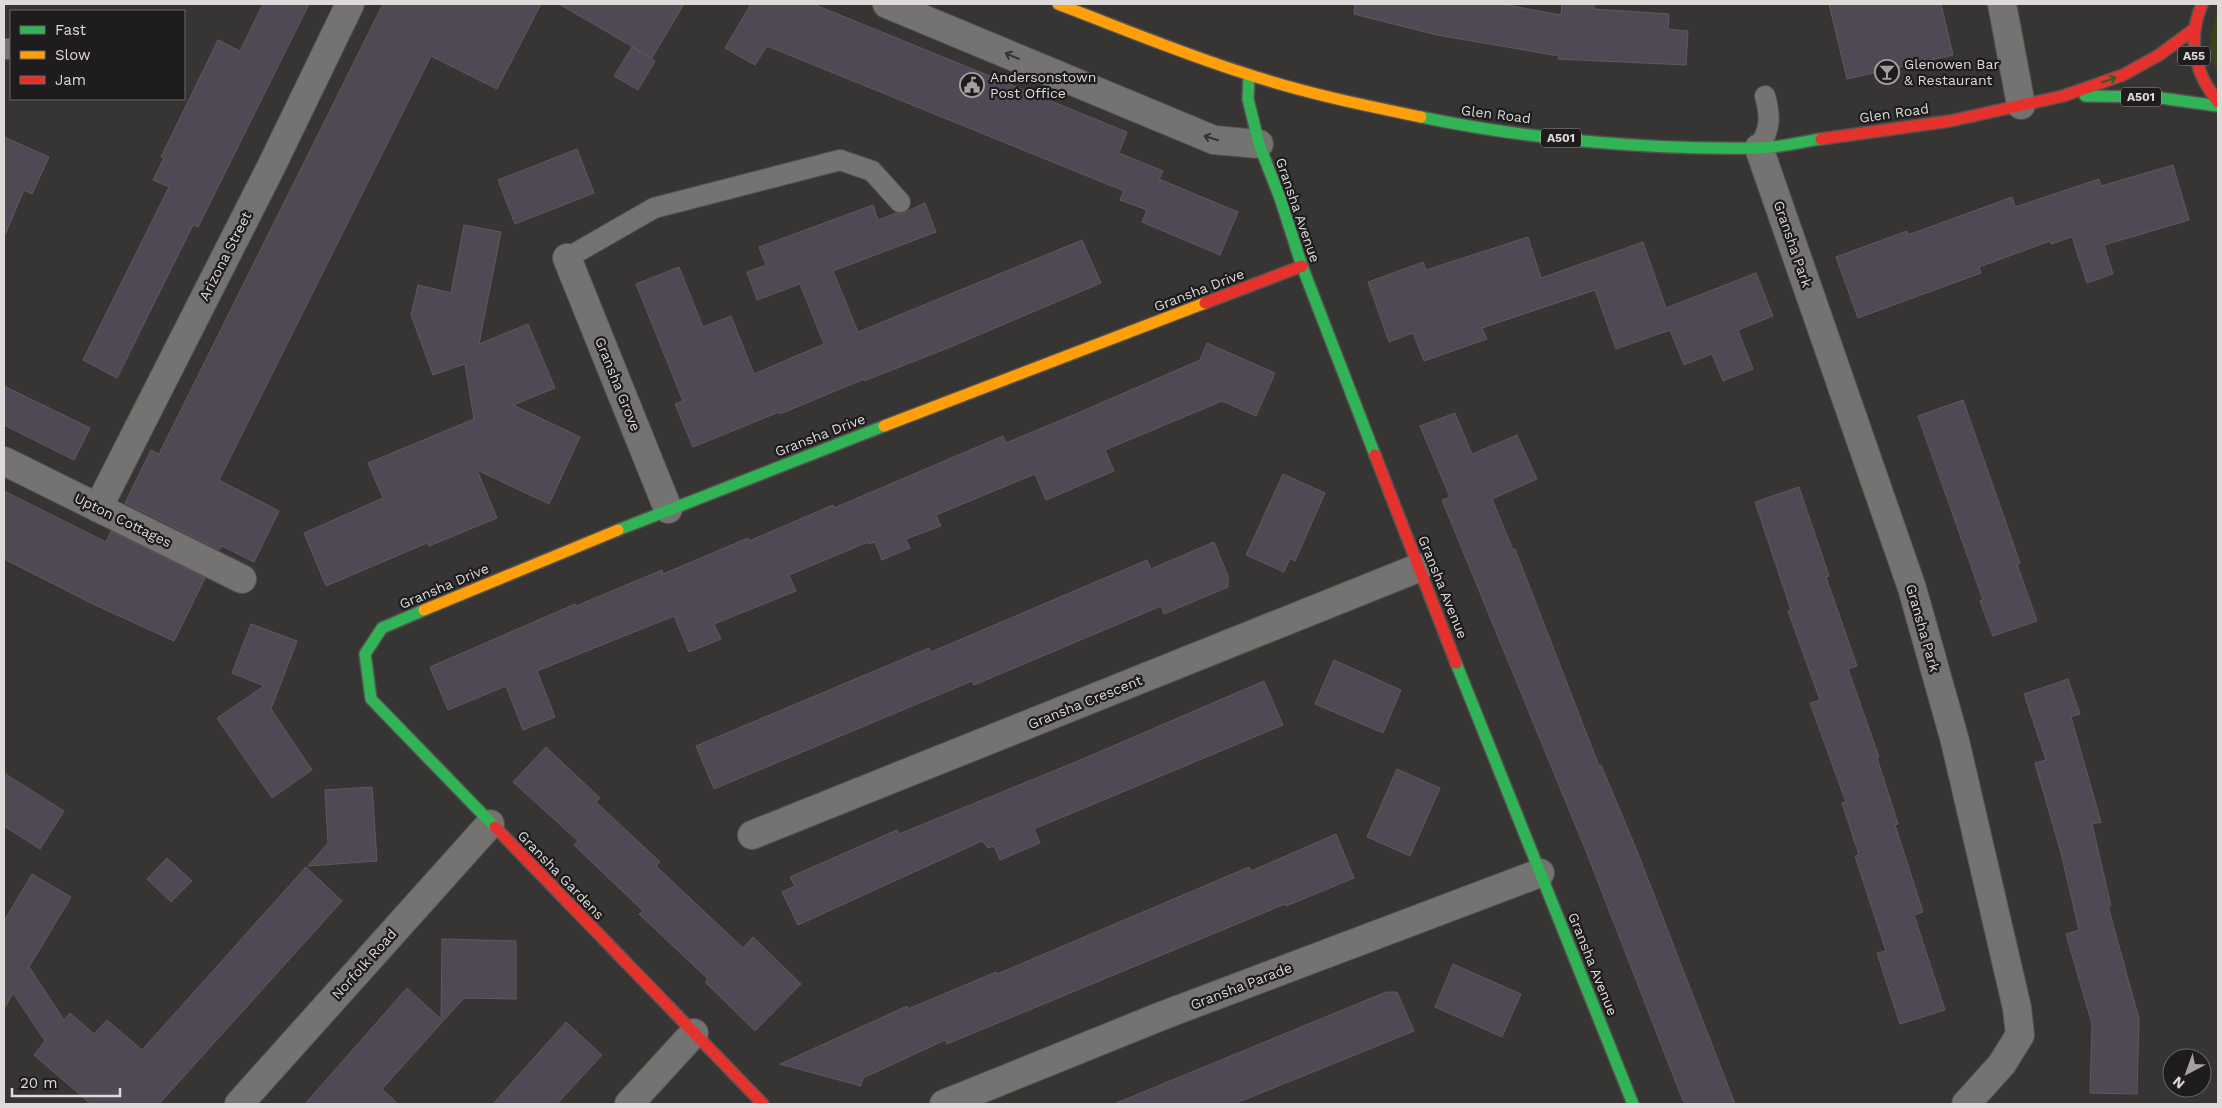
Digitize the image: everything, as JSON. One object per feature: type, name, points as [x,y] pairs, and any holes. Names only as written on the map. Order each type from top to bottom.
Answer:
[{"type":"main road","name":"Glen Road","points":[[1058,4],[1182,52],[1250,75],[1344,101],[1449,123],[1594,142],[1663,146],[1759,148],[1950,121],[2063,96],[2123,75],[2158,55],[2193,30]]},
{"type":"main road","name":"A55","points":[[2202,4],[2193,30],[2193,51],[2198,72],[2208,91],[2218,104]]},
{"type":"main road","name":"Gransha Avenue","points":[[1250,75],[1248,98],[1259,144],[1280,198],[1302,266],[1418,568],[1633,1104]]},
{"type":"main road","name":"Glen Road","points":[[2063,96],[2154,97],[2218,104]]},
{"type":"main road","name":"Gransha Drive","points":[[365,654],[382,628],[668,509],[1302,266]]},
{"type":"main road","name":"Gransha Gardens","points":[[365,654],[370,699],[763,1104]]},
{"type":"street","name":"Arizona Street","points":[[98,508],[271,167],[350,4]]},
{"type":"street","points":[[887,4],[1214,140],[1259,144]]},
{"type":"street","points":[[2002,4],[2020,105]]},
{"type":"street","name":"Gransha Park","points":[[1759,148],[1912,588],[1955,740],[2017,1008],[2020,1035],[2002,1064],[1966,1104]]},
{"type":"street","name":"Gransha Grove","points":[[567,258],[668,509]]},
{"type":"street","name":"Upton Cottages","points":[[4,461],[242,579]]},
{"type":"street","name":"Gransha Crescent","points":[[752,835],[1418,568]]},
{"type":"street","name":"Norfolk Road","points":[[239,1104],[490,824]]},
{"type":"street","name":"Gransha Parade","points":[[944,1104],[1164,1015],[1540,872]]},
{"type":"street","points":[[629,1104],[694,1033]]},
{"type":"lane","points":[[1759,148],[1768,132],[1770,121],[1766,96]]},
{"type":"lane","points":[[567,258],[654,208],[840,160],[872,171],[900,202]]},
{"type":"green space","points":[[2218,8],[2218,71],[2212,56],[2211,40]]},
{"type":"building","points":[[263,4],[309,4],[198,227],[193,225],[117,378],[83,360],[169,187],[153,180],[164,158],[161,157],[218,40],[240,51]]},
{"type":"building","points":[[383,4],[541,4],[497,89],[431,56],[219,480],[279,511],[254,562],[222,546],[219,550],[125,503],[151,450],[159,454]]},
{"type":"building","points":[[559,4],[684,4],[652,58]]},
{"type":"building","points":[[751,4],[813,4],[1127,132],[1119,153],[1163,171],[1159,179],[1238,212],[1220,255],[1142,222],[1147,210],[1120,200],[1124,191],[767,46],[755,65],[725,48]]},
{"type":"building","points":[[1355,4],[1502,4],[1561,15],[1562,4],[1594,4],[1594,9],[1669,14],[1668,29],[1688,31],[1686,65],[1558,59],[1559,56],[1437,35],[1354,14]]},
{"type":"building","points":[[1829,4],[1941,4],[1953,55],[1847,79]]},
{"type":"building","points":[[632,47],[655,61],[638,90],[614,76]]},
{"type":"building","points":[[4,137],[49,157],[32,194],[24,190],[4,237]]},
{"type":"building","points":[[577,149],[594,193],[515,224],[498,180]]},
{"type":"building","points":[[2173,165],[2189,220],[2104,245],[2113,274],[2087,283],[2072,237],[2051,244],[2050,241],[1979,267],[1981,273],[1858,318],[1836,257],[1907,231],[1908,235],[2012,197],[2015,207],[2099,179],[2101,186]]},
{"type":"building","points":[[925,203],[936,232],[833,271],[858,332],[1082,240],[1101,283],[948,348],[864,381],[864,379],[780,414],[779,412],[693,447],[675,404],[683,401],[636,284],[679,267],[703,327],[731,316],[754,374],[824,344],[800,284],[757,300],[747,272],[766,265],[759,247],[873,205],[878,220],[896,213],[903,213]]},
{"type":"building","points":[[464,225],[501,232],[479,344],[528,324],[555,388],[513,405],[580,437],[549,504],[477,470],[497,518],[429,546],[427,543],[326,586],[304,533],[383,498],[368,463],[474,419],[465,364],[433,375],[411,315],[418,285],[451,293]]},
{"type":"building","points":[[1528,237],[1541,278],[1643,242],[1666,308],[1756,273],[1773,316],[1738,330],[1753,369],[1723,381],[1712,354],[1684,365],[1670,330],[1616,349],[1595,290],[1482,328],[1487,339],[1424,361],[1413,333],[1389,342],[1368,282],[1423,262],[1426,270]]},
{"type":"building","points":[[1207,343],[1275,373],[1256,416],[1222,401],[1105,450],[1114,471],[1046,500],[1035,474],[936,515],[941,526],[906,539],[910,548],[882,560],[875,542],[869,544],[868,542],[789,575],[796,591],[714,624],[721,639],[689,652],[674,616],[537,671],[555,717],[523,730],[506,686],[448,710],[430,667],[575,604],[576,606],[662,570],[663,574],[748,538],[749,541],[833,505],[834,508],[1003,436],[1006,443],[1078,413],[1200,360]]},
{"type":"building","points":[[4,386],[90,428],[74,460],[4,425]]},
{"type":"building","points":[[1963,400],[2020,563],[2017,564],[2037,621],[1993,636],[1980,601],[1983,600],[1918,416]]},
{"type":"building","points":[[1455,413],[1472,454],[1517,435],[1537,479],[1492,499],[1513,550],[1515,549],[1599,766],[1601,765],[1637,851],[1735,1104],[1685,1104],[1680,1093],[1586,851],[1442,500],[1450,497],[1420,426]]},
{"type":"building","points":[[1283,474],[1325,493],[1295,561],[1290,558],[1284,572],[1246,555]]},
{"type":"building","points":[[1799,487],[1829,576],[1826,577],[1857,666],[1848,669],[1879,757],[1877,758],[1898,824],[1895,825],[1923,912],[1914,915],[1945,1010],[1900,1024],[1877,953],[1886,951],[1855,856],[1859,855],[1842,803],[1846,802],[1810,703],[1820,700],[1788,611],[1791,610],[1755,502]]},
{"type":"building","points":[[4,491],[106,542],[111,531],[205,578],[174,641],[95,605],[4,559]]},
{"type":"building","points":[[1214,542],[1228,576],[1228,587],[1164,614],[1161,606],[974,685],[972,681],[714,789],[696,746],[929,648],[931,652],[1147,560],[1151,569]]},
{"type":"building","points":[[251,624],[297,641],[271,709],[312,770],[272,798],[217,718],[264,686],[232,673]]},
{"type":"building","points":[[1334,660],[1401,690],[1383,733],[1315,704]]},
{"type":"building","points":[[2068,679],[2080,714],[2071,717],[2101,822],[2092,824],[2111,906],[2108,906],[2139,1019],[2137,1094],[2090,1093],[2092,1024],[2066,934],[2079,930],[2061,853],[2035,763],[2046,760],[2024,694]]},
{"type":"building","points":[[1264,681],[1283,725],[1034,829],[1040,843],[1000,860],[994,846],[988,848],[982,841],[798,925],[782,892],[795,886],[790,877],[897,830],[899,834],[1078,761]]},
{"type":"building","points":[[546,747],[600,798],[596,802],[660,862],[656,866],[743,948],[753,937],[801,984],[755,1031],[705,982],[708,979],[639,914],[643,911],[574,845],[578,841],[513,782]]},
{"type":"building","points":[[1397,769],[1440,788],[1410,856],[1367,837]]},
{"type":"building","points":[[4,773],[64,811],[40,849],[4,826]]},
{"type":"building","points":[[372,787],[377,861],[308,866],[328,843],[325,790]]},
{"type":"building","points":[[1336,834],[1354,878],[1286,906],[1285,904],[947,1044],[945,1040],[863,1078],[861,1086],[780,1064],[907,1006],[908,1009],[996,972],[997,974],[1249,867],[1251,871]]},
{"type":"building","points":[[167,858],[192,881],[171,902],[147,879]]},
{"type":"building","points":[[306,867],[342,901],[159,1104],[91,1104],[34,1055],[45,1041],[13,993],[4,1009],[4,921],[32,874],[71,897],[29,967],[64,1020],[70,1013],[94,1034],[107,1020],[142,1050]]},
{"type":"building","points":[[442,939],[516,941],[516,999],[464,998],[382,1089],[398,1104],[305,1104],[407,988],[441,1019]]},
{"type":"building","points":[[1453,964],[1521,994],[1502,1037],[1435,1007]]},
{"type":"building","points":[[1386,992],[1397,992],[1414,1031],[1234,1104],[1114,1104]]},
{"type":"building","points":[[566,1022],[602,1055],[557,1104],[493,1104]]},
{"type":"traffic: fast","points":[[1249,75],[1248,99],[1259,144],[1280,198],[1302,266],[1375,455]]},
{"type":"traffic: fast","points":[[2085,96],[2154,97],[2218,106]]},
{"type":"traffic: fast","points":[[1421,117],[1461,125],[1545,137],[1631,145],[1765,148],[1821,139]]},
{"type":"traffic: fast","points":[[618,530],[884,426]]},
{"type":"traffic: fast","points":[[424,610],[382,628],[365,654],[371,699],[495,827]]},
{"type":"traffic: fast","points":[[1456,663],[1633,1104]]},
{"type":"traffic: slow","points":[[1058,4],[1176,49],[1268,81],[1421,117]]},
{"type":"traffic: slow","points":[[884,426],[1205,303]]},
{"type":"traffic: slow","points":[[424,610],[618,530]]},
{"type":"traffic: jam","points":[[2202,4],[2195,30],[2195,55],[2203,79],[2218,102]]},
{"type":"traffic: jam","points":[[1821,139],[1950,121],[2063,96],[2123,75],[2159,55],[2193,30]]},
{"type":"traffic: jam","points":[[1205,303],[1302,266]]},
{"type":"traffic: jam","points":[[1375,455],[1456,663]]},
{"type":"traffic: jam","points":[[495,827],[763,1104]]},
{"type":"place","name":"Glenowen Bar & Restaurant","points":[[1887,72]]},
{"type":"place","name":"Andersonstown Post Office","points":[[972,85]]}]
